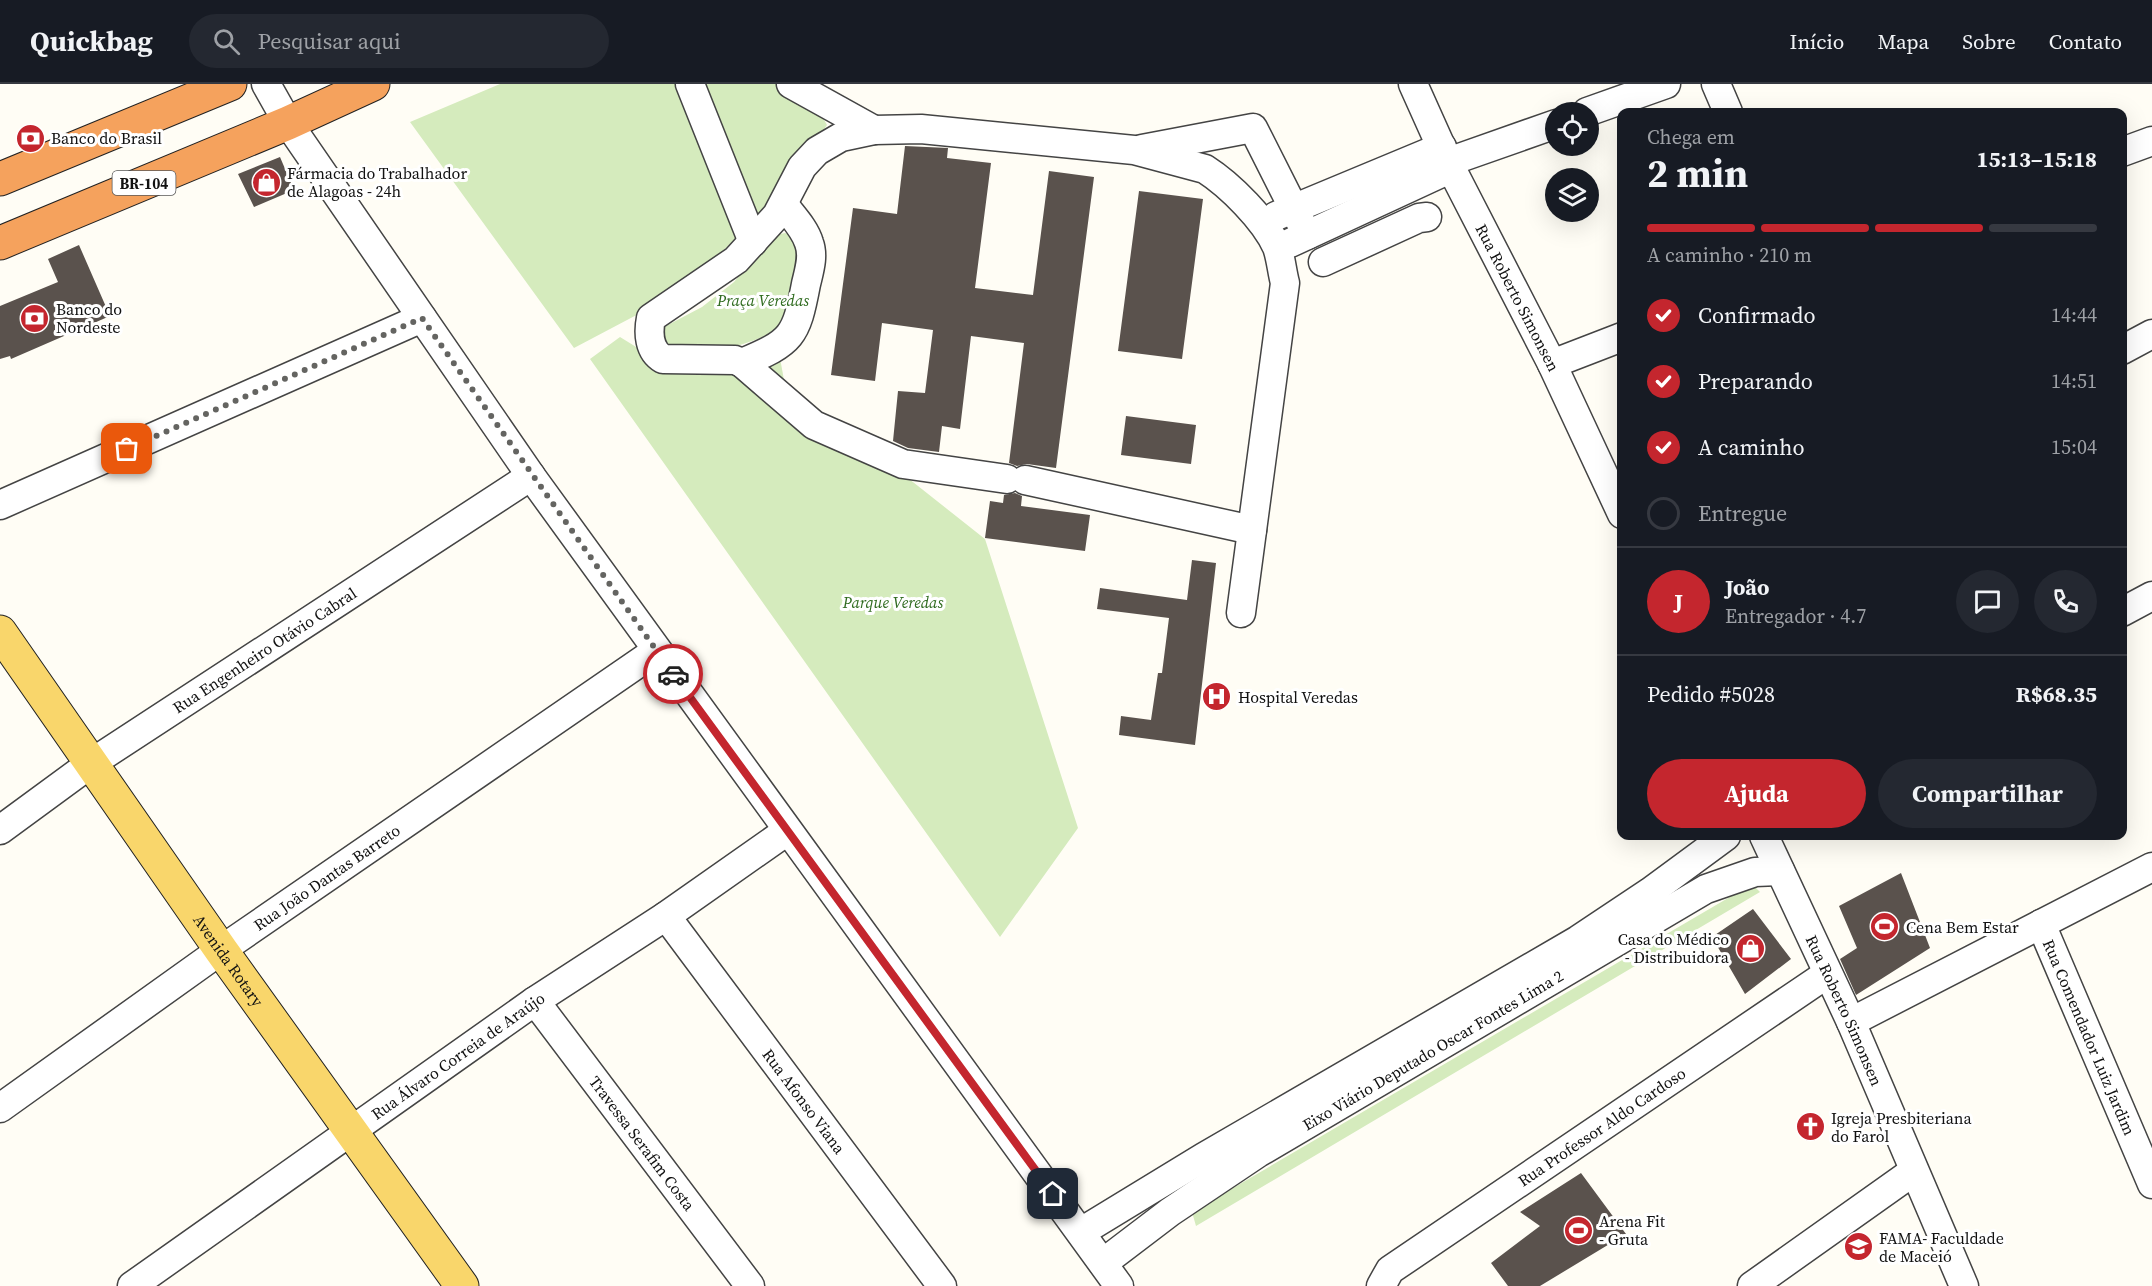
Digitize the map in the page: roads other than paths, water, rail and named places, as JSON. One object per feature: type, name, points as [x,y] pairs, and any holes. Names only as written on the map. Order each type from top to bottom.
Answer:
[{"type":"highway","points":[[0,179],[230,84]]},
{"type":"highway","name":"BR-104","points":[[0,243],[288,123],[373,84]]},
{"type":"main road","name":"Avenida Rotary","points":[[0,632],[220,950],[462,1286]]},
{"type":"street","points":[[266,84],[288,123],[531,476],[1111,1275]]},
{"type":"street","points":[[690,84],[753,242]]},
{"type":"street","points":[[791,84],[874,130]]},
{"type":"street","name":"Rua Roberto Simonsen","points":[[1413,84],[1447,159],[1552,364],[1617,503]]},
{"type":"street","points":[[1599,108],[1666,84]]},
{"type":"street","points":[[1716,84],[1726,108]]},
{"type":"street","points":[[1134,150],[1253,128],[1307,235]]},
{"type":"street","points":[[1263,222],[1292,209],[1545,128]]},
{"type":"street","points":[[1241,613],[1285,283],[1278,248],[1263,222],[1215,175],[1205,169],[1134,150],[921,129],[874,130],[842,137],[817,151],[802,167],[784,205],[736,260],[651,318],[649,327],[652,347],[663,359],[735,360],[742,363],[814,425],[903,464],[1016,480],[1252,530]]},
{"type":"street","points":[[2127,150],[2152,141]]},
{"type":"street","points":[[1278,248],[1307,235],[1447,159]]},
{"type":"street","points":[[742,363],[769,352],[785,340],[799,323],[811,250],[804,231],[784,205]]},
{"type":"street","points":[[1323,262],[1419,218],[1427,217]]},
{"type":"street","points":[[0,505],[422,318]]},
{"type":"street","points":[[2127,347],[2152,334]]},
{"type":"street","points":[[1552,364],[1617,339]]},
{"type":"street","name":"Rua Engenheiro Otávio Cabral","points":[[0,830],[90,764],[531,476]]},
{"type":"street","points":[[2127,609],[2152,596]]},
{"type":"street","name":"Rua João Dantas Barreto","points":[[0,1108],[220,950],[656,651]]},
{"type":"street","name":"Rua Álvaro Correia de Araújo","points":[[132,1286],[535,1001],[666,916],[787,831]]},
{"type":"street","name":"Eixo Viário Deputado Oscar Fontes Lima 2","points":[[1081,1232],[1204,1157],[1578,940],[1650,892],[1721,840]]},
{"type":"street","name":"Rua Roberto Simonsen","points":[[1766,840],[1851,1022],[1964,1286]]},
{"type":"street","points":[[1851,1022],[2152,867]]},
{"type":"street","name":"Eixo Viário Deputado Oscar Fontes Lima 2","points":[[1111,1275],[1170,1212],[1258,1153],[1696,895],[1755,872],[1780,871]]},
{"type":"street","name":"Rua Afonso Viana","points":[[666,916],[942,1286]]},
{"type":"street","name":"Rua Comendador Luiz Jardim","points":[[2041,924],[2152,1184]]},
{"type":"street","name":"Rua Professor Aldo Cardoso","points":[[1381,1285],[1390,1270],[1827,974]]},
{"type":"street","name":"Travessa Serafim Costa","points":[[535,1001],[750,1286]]},
{"type":"street","points":[[1752,1286],[1914,1171]]},
{"type":"place","name":"Banco do Brasil","points":[[30,138]]},
{"type":"place","name":"Fármacia do Trabalhador de Alagoas - 24h","points":[[266,182]]},
{"type":"place","name":"Banco do Nordeste","points":[[35,318]]},
{"type":"place","name":"Hospital Veredas","points":[[1217,697]]},
{"type":"place","name":"Cena Bem Estar","points":[[1885,927]]},
{"type":"place","name":"Casa do Médico - Distribuidora","points":[[1750,948]]},
{"type":"place","name":"Igreja Presbiteriana do Farol","points":[[1810,1127]]},
{"type":"place","name":"Arena Fit - Gruta","points":[[1578,1230]]},
{"type":"place","name":"FAMA- Faculdade de Maceió","points":[[1858,1247]]},
{"type":"park label","name":"Praça Veredas","points":[[763,300]]},
{"type":"park label","name":"Parque Veredas","points":[[893,602]]}]
